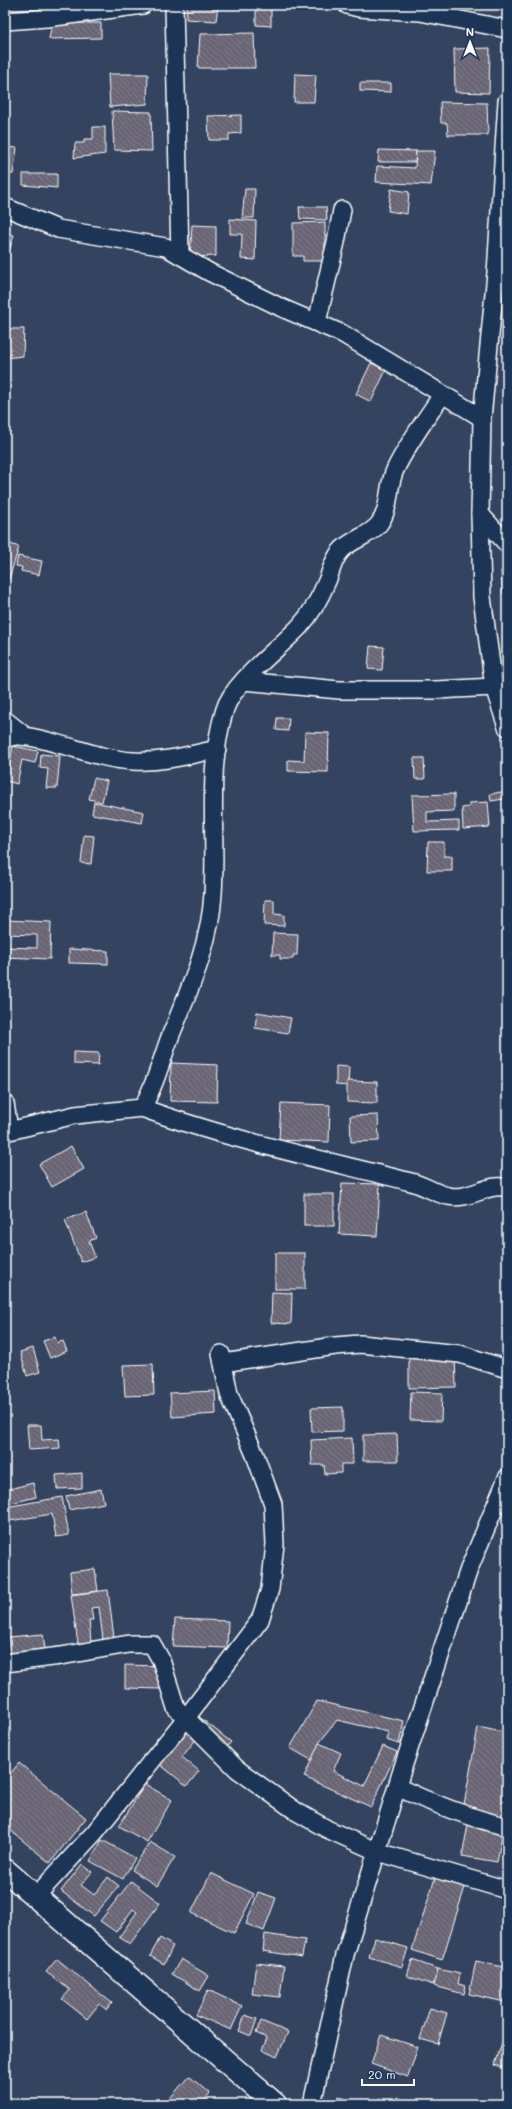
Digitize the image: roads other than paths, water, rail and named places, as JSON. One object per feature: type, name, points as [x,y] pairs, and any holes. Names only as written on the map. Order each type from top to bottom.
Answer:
[{"type":"street","points":[[5,21],[47,18],[143,5]]},
{"type":"street","points":[[174,5],[180,255]]},
{"type":"street","points":[[347,5],[359,8],[420,12],[507,29]]},
{"type":"street","points":[[507,101],[496,273],[482,418],[480,514],[482,597],[494,687],[507,727]]},
{"type":"street","points":[[5,207],[58,229],[156,244],[282,308],[343,334],[482,418]]},
{"type":"street","points":[[316,322],[336,242],[342,210]]},
{"type":"street","points":[[142,1108],[150,1093],[171,1036],[191,990],[209,931],[213,897],[214,800],[217,749],[221,724],[229,697],[301,626],[314,609],[339,552],[349,544],[370,532],[378,525],[387,507],[394,471],[442,395]]},
{"type":"street","points":[[480,514],[507,544]]},
{"type":"street","points":[[244,681],[339,690],[436,690],[494,687]]},
{"type":"street","points":[[5,720],[25,736]]},
{"type":"street","points":[[5,740],[12,736],[25,736],[106,757],[133,761],[164,760],[217,749]]},
{"type":"street","points":[[5,1103],[7,1131],[75,1115],[142,1108],[182,1123],[291,1154],[414,1182],[448,1196],[464,1198],[487,1188],[507,1188]]},
{"type":"street","points":[[36,1896],[94,1832],[186,1718],[260,1620],[270,1589],[275,1544],[273,1504],[258,1460],[229,1394],[222,1358],[360,1344],[460,1354],[507,1369]]},
{"type":"street","points":[[312,2104],[345,1955],[397,1787],[469,1569],[503,1498],[507,1478]]},
{"type":"street","points":[[5,1663],[61,1656],[148,1642],[155,1646],[161,1660],[173,1702],[186,1718],[237,1769],[297,1812],[327,1829],[378,1852],[507,1890]]},
{"type":"street","points":[[397,1787],[438,1806],[471,1818],[507,1826]]},
{"type":"street","points":[[5,1870],[275,2104]]}]
